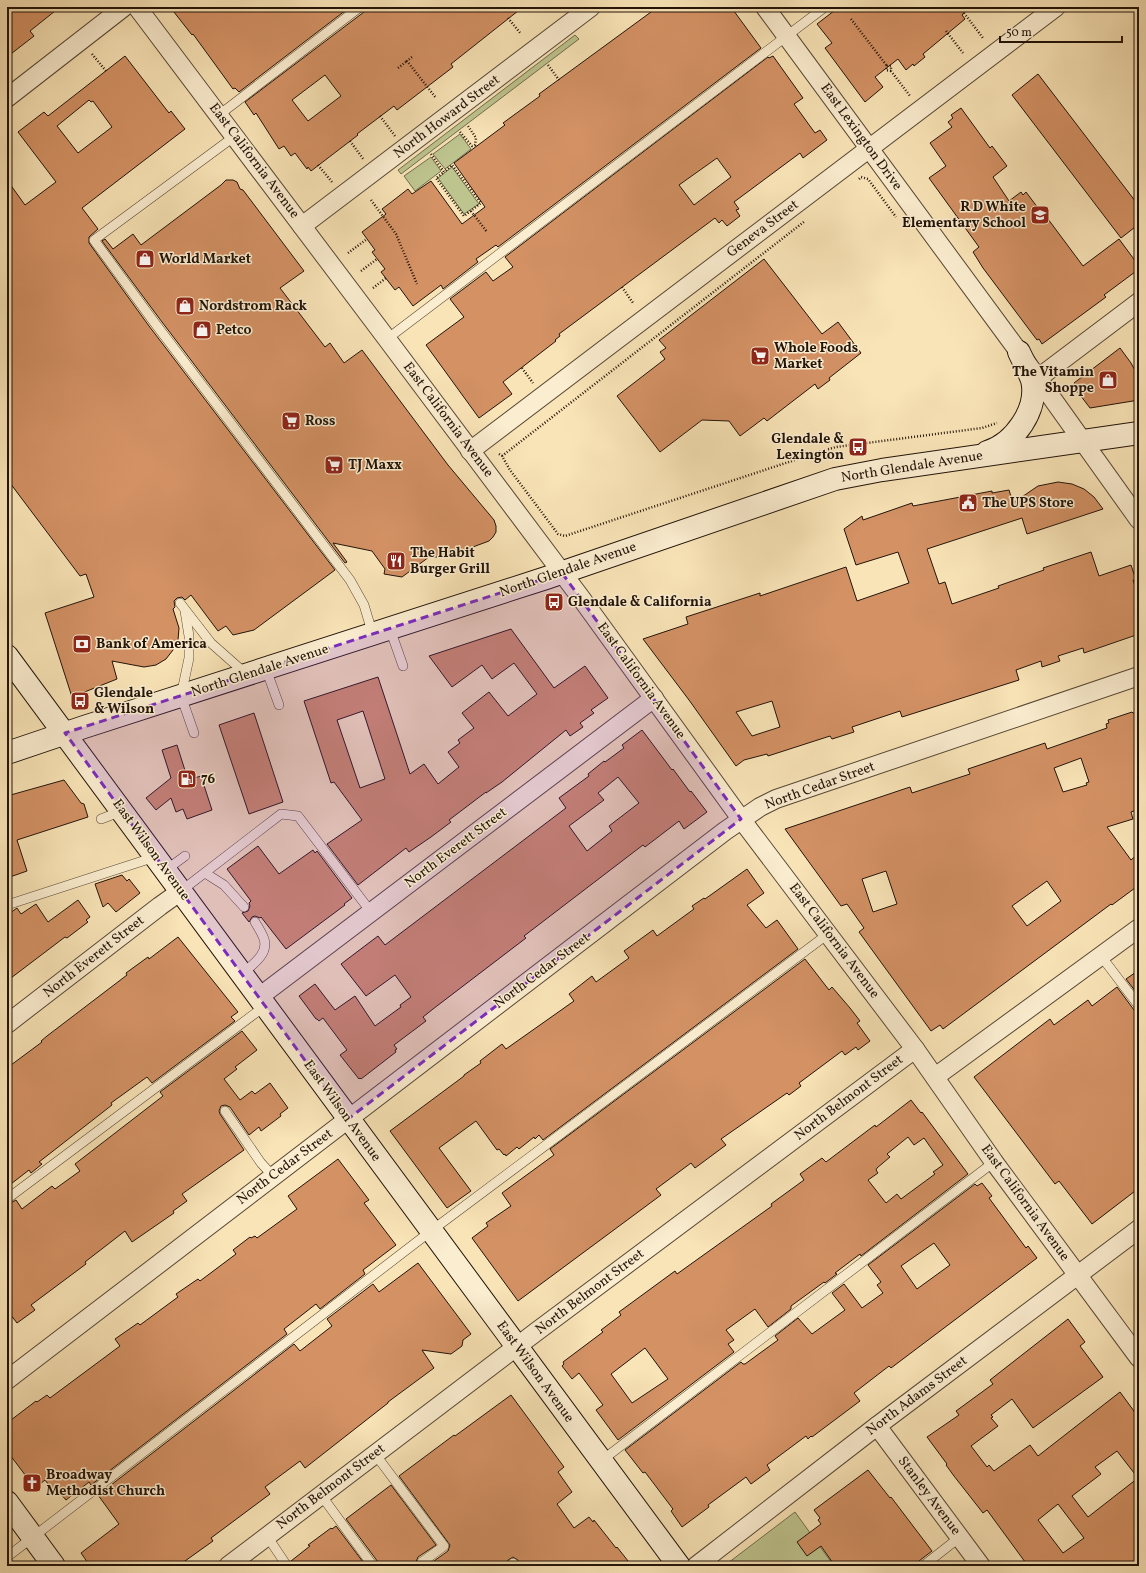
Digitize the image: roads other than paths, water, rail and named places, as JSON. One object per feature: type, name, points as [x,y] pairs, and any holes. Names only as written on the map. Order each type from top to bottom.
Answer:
[{"type":"main road","points":[[966,458],[993,450],[1009,438],[1021,426],[1029,410],[1033,395],[1032,380],[1019,352]]},
{"type":"main road","name":"North Glendale Avenue","points":[[7,753],[562,573],[835,479],[882,470],[1139,433]]},
{"type":"main road","name":"East Wilson Avenue","points":[[7,656],[679,1566]]},
{"type":"main road","points":[[7,1502],[54,1566]]},
{"type":"street","points":[[7,98],[124,7]]},
{"type":"street","name":"East California Avenue","points":[[137,7],[562,573],[741,819],[915,1049],[994,1162],[1139,1358]]},
{"type":"street","name":"North Howard Street","points":[[302,226],[591,7]]},
{"type":"street","name":"East Lexington Drive","points":[[765,7],[1019,352],[1139,520]]},
{"type":"street","name":"Geneva Street","points":[[470,451],[1056,7]]},
{"type":"street","points":[[1037,379],[1139,302]]},
{"type":"street","name":"North Cedar Street","points":[[7,1380],[741,819],[760,807],[776,799],[1139,676]]},
{"type":"street","name":"North Everett Street","points":[[262,1001],[371,912],[654,698]]},
{"type":"street","name":"North Everett Street","points":[[7,1024],[181,891]]},
{"type":"street","points":[[934,1077],[1139,928]]},
{"type":"street","name":"North Belmont Street","points":[[228,1566],[516,1346],[915,1049]]},
{"type":"street","name":"North Adams Street","points":[[696,1566],[877,1426],[1139,1229]]},
{"type":"street","name":"Stanley Avenue","points":[[877,1426],[981,1566]]},
{"type":"lane","points":[[219,115],[360,7]]},
{"type":"lane","points":[[387,339],[825,7]]},
{"type":"lane","points":[[235,136],[94,240],[154,322],[350,580],[403,666]]},
{"type":"lane","points":[[194,733],[181,696],[189,658],[189,636],[183,607],[211,643],[257,672],[279,706]]},
{"type":"lane","points":[[101,819],[122,811]]},
{"type":"lane","points":[[181,891],[281,814],[298,816],[371,912]]},
{"type":"lane","points":[[7,905],[186,856]]},
{"type":"lane","points":[[205,873],[224,885],[244,907]]},
{"type":"lane","points":[[242,974],[255,963],[265,950],[265,939],[255,922]]},
{"type":"lane","points":[[7,1557],[431,1231],[828,934]]},
{"type":"lane","points":[[1102,956],[1139,1006]]},
{"type":"lane","points":[[7,1199],[262,1001]]},
{"type":"lane","points":[[224,1111],[261,1163],[273,1176]]},
{"type":"lane","points":[[601,1461],[994,1162]]},
{"type":"lane","points":[[375,1454],[444,1546],[422,1562]]},
{"type":"lane","points":[[321,1496],[374,1566]]},
{"type":"lane","points":[[267,1536],[288,1566]]},
{"type":"lane","points":[[924,1566],[960,1537]]},
{"type":"place","name":"R D White Elementary School","points":[[1040,215]]},
{"type":"place","name":"World Market","points":[[145,259]]},
{"type":"place","name":"Nordstrom Rack","points":[[185,306]]},
{"type":"place","name":"Petco","points":[[202,330]]},
{"type":"place","name":"Whole Foods Market","points":[[760,356]]},
{"type":"place","name":"The Vitamin Shoppe","points":[[1108,380]]},
{"type":"place","name":"Ross","points":[[291,421]]},
{"type":"place","name":"Glendale & Lexington","points":[[858,447]]},
{"type":"place","name":"TJ Maxx","points":[[334,465]]},
{"type":"place","name":"The UPS Store","points":[[968,503]]},
{"type":"place","name":"The Habit Burger Grill","points":[[396,561]]},
{"type":"place","name":"Glendale & California","points":[[554,602]]},
{"type":"place","name":"Bank of America","points":[[82,644]]},
{"type":"place","name":"Glendale & Wilson","points":[[80,701]]},
{"type":"place","name":"76","points":[[187,779]]},
{"type":"place","name":"Broadway Methodist Church","points":[[32,1483]]}]
